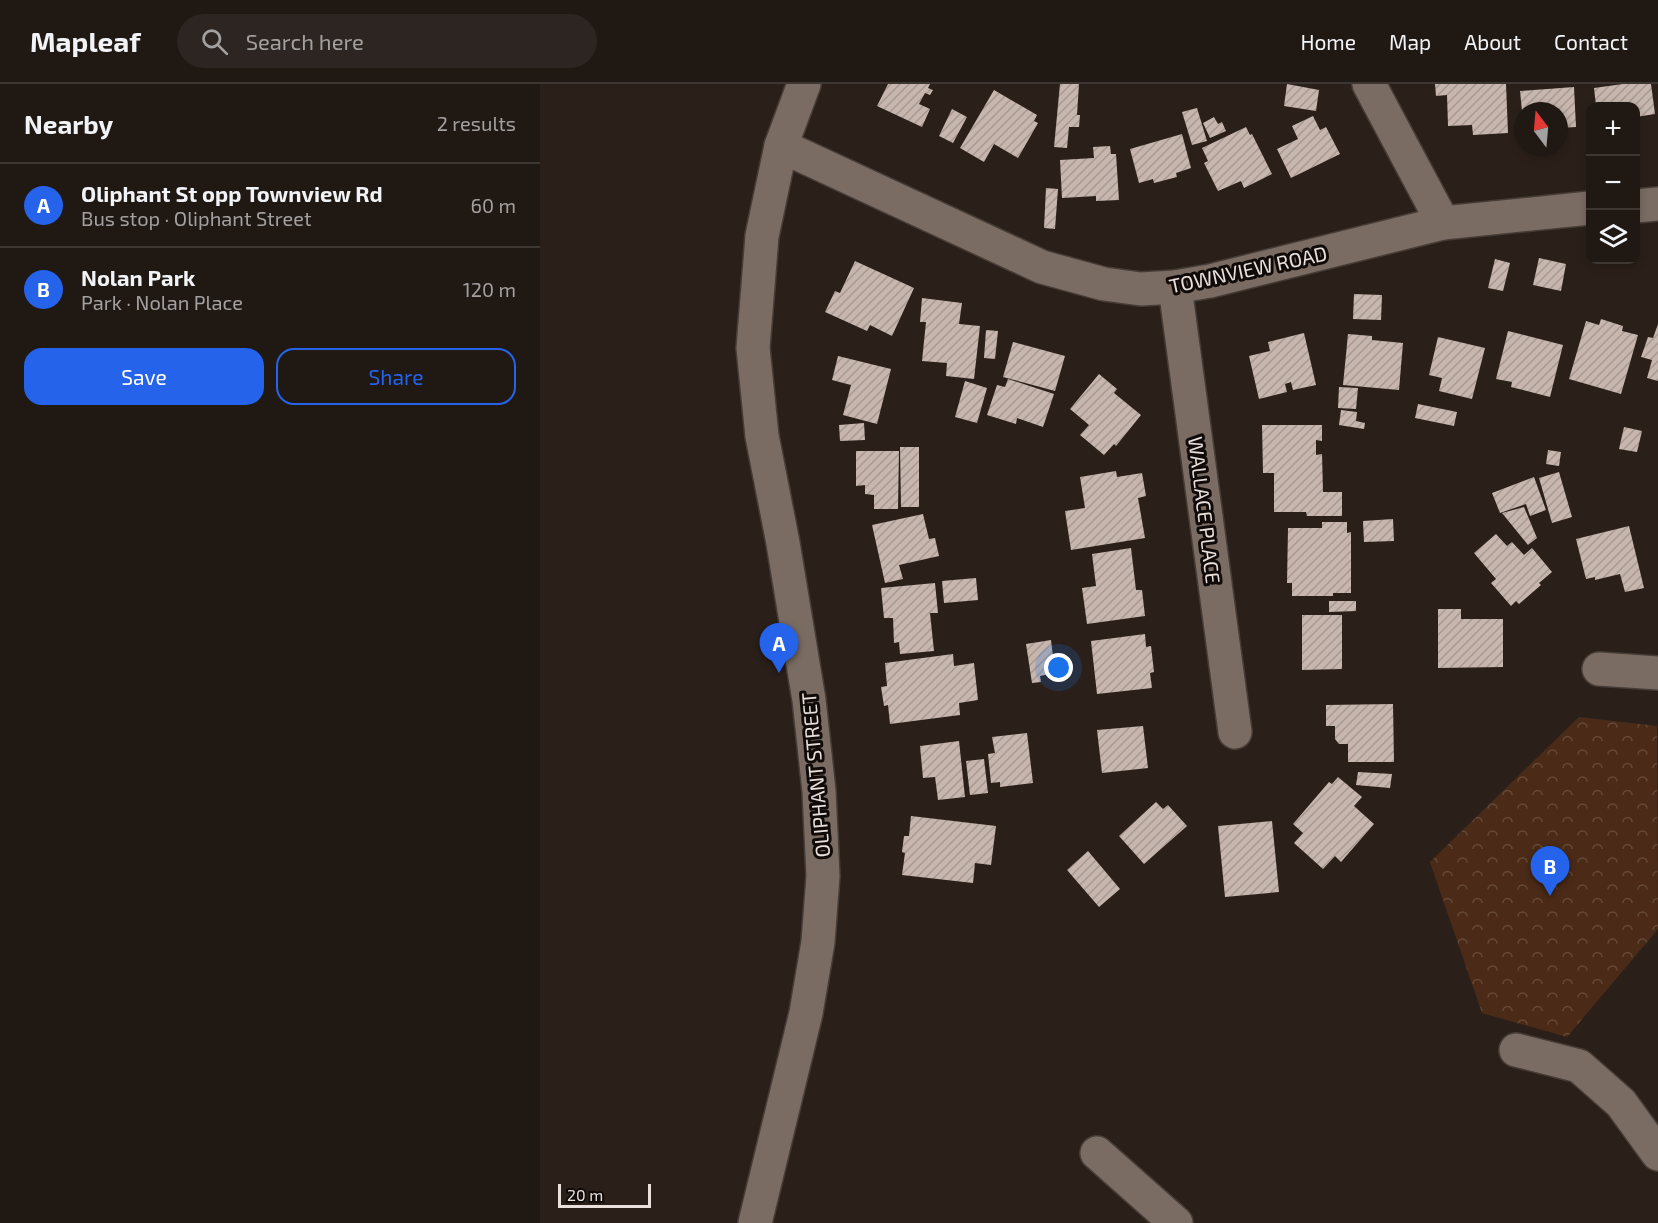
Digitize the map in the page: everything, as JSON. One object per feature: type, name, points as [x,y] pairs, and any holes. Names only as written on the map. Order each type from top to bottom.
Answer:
[{"type":"street","points":[[781,146],[804,84]]},
{"type":"street","points":[[1369,84],[1443,223]]},
{"type":"street","name":"TOWNVIEW ROAD","points":[[781,146],[1042,267],[1104,284],[1141,289],[1175,287],[1210,281],[1443,223],[1586,208]]},
{"type":"street","name":"OLIPHANT STREET","points":[[755,1223],[806,1013],[818,942],[823,876],[819,791],[809,699],[783,543],[762,436],[753,348],[762,236],[781,146]]},
{"type":"street","points":[[1640,206],[1658,204]]},
{"type":"street","name":"WALLACE PLACE","points":[[1175,287],[1235,732]]},
{"type":"street","points":[[1599,669],[1658,673]]},
{"type":"street","points":[[1516,1050],[1579,1066],[1621,1103],[1658,1154]]},
{"type":"street","points":[[1097,1153],[1176,1223]]},
{"type":"green space","points":[[1579,717],[1657,726],[1658,929],[1567,1037],[1482,1013],[1430,862]]},
{"type":"building","points":[[888,84],[930,84],[928,88],[933,90],[930,95],[925,93],[919,104],[930,109],[922,127],[877,106]]},
{"type":"building","points":[[1060,84],[1079,84],[1077,115],[1080,115],[1079,127],[1069,127],[1067,148],[1054,147]]},
{"type":"building","points":[[1287,84],[1319,90],[1316,111],[1284,106]]},
{"type":"building","points":[[1435,84],[1506,84],[1508,133],[1473,135],[1472,125],[1448,126],[1447,95],[1436,96]]},
{"type":"building","points":[[1623,84],[1651,84],[1655,114],[1640,116],[1640,102],[1596,102],[1594,88]]},
{"type":"building","points":[[1574,87],[1576,127],[1568,127],[1568,102],[1521,102],[1520,91]]},
{"type":"building","points":[[994,90],[1037,115],[1034,121],[1038,123],[1018,158],[994,144],[984,162],[960,148]]},
{"type":"building","points":[[1197,108],[1207,141],[1192,145],[1182,112]]},
{"type":"building","points":[[952,109],[967,117],[953,143],[939,136]]},
{"type":"building","points":[[1313,116],[1320,130],[1326,127],[1340,154],[1291,178],[1277,149],[1298,139],[1292,126]]},
{"type":"building","points":[[1214,117],[1218,124],[1222,122],[1226,131],[1210,138],[1203,123]]},
{"type":"building","points":[[1246,127],[1250,135],[1252,134],[1272,174],[1244,188],[1241,181],[1218,191],[1204,163],[1208,161],[1202,148]]},
{"type":"building","points":[[1182,134],[1191,168],[1176,173],[1177,177],[1154,183],[1153,179],[1139,183],[1130,149]]},
{"type":"building","points":[[1110,146],[1111,154],[1116,154],[1119,200],[1096,201],[1096,196],[1062,198],[1060,160],[1094,158],[1093,147]]},
{"type":"building","points":[[1046,188],[1058,189],[1055,229],[1044,228]]},
{"type":"building","points":[[1539,258],[1566,264],[1561,291],[1533,285]]},
{"type":"building","points":[[1495,259],[1510,263],[1503,291],[1488,288]]},
{"type":"building","points":[[855,261],[914,288],[892,336],[870,325],[867,331],[825,312],[835,291],[840,293]]},
{"type":"building","points":[[1354,294],[1382,295],[1381,320],[1353,319]]},
{"type":"building","points":[[922,298],[962,303],[959,324],[980,326],[974,379],[946,376],[947,363],[922,361],[926,322],[920,322]]},
{"type":"building","points":[[1601,319],[1623,326],[1622,331],[1638,335],[1621,394],[1569,379],[1586,321],[1599,325]]},
{"type":"building","points":[[1658,324],[1658,381],[1647,378],[1652,360],[1641,357],[1648,337],[1653,338]]},
{"type":"building","points":[[986,330],[998,331],[995,359],[984,358]]},
{"type":"building","points":[[1508,331],[1563,345],[1550,397],[1511,387],[1512,382],[1496,379]]},
{"type":"building","points":[[1304,333],[1316,385],[1293,390],[1291,382],[1285,384],[1287,392],[1259,399],[1249,356],[1270,351],[1268,342]]},
{"type":"building","points":[[1348,334],[1372,336],[1372,340],[1403,343],[1399,390],[1343,385]]},
{"type":"building","points":[[1438,337],[1485,348],[1472,399],[1439,391],[1442,378],[1429,375]]},
{"type":"building","points":[[1013,342],[1065,356],[1055,391],[1003,377]]},
{"type":"building","points":[[838,356],[891,369],[877,424],[843,415],[851,385],[832,380]]},
{"type":"building","points":[[1099,374],[1117,389],[1114,393],[1141,415],[1116,446],[1114,444],[1104,455],[1080,435],[1089,425],[1070,409]]},
{"type":"building","points":[[1008,379],[1054,394],[1043,427],[1017,418],[1016,424],[987,415],[997,385],[1005,387]]},
{"type":"building","points":[[965,381],[987,388],[977,423],[955,417]]},
{"type":"building","points":[[1339,387],[1358,388],[1356,409],[1338,408]]},
{"type":"building","points":[[1418,404],[1457,412],[1454,426],[1415,418]]},
{"type":"building","points":[[1341,410],[1357,412],[1356,421],[1365,423],[1364,429],[1339,425]]},
{"type":"building","points":[[864,423],[865,440],[840,441],[839,425]]},
{"type":"building","points":[[1262,425],[1322,425],[1322,441],[1316,440],[1316,455],[1322,454],[1323,492],[1342,492],[1342,516],[1307,516],[1306,512],[1274,512],[1274,473],[1263,473]]},
{"type":"building","points":[[1624,427],[1642,431],[1637,452],[1619,449]]},
{"type":"building","points":[[900,447],[919,447],[919,507],[901,507]]},
{"type":"building","points":[[1548,450],[1561,452],[1559,466],[1546,464]]},
{"type":"building","points":[[856,451],[899,451],[898,509],[874,509],[874,495],[865,494],[865,485],[856,486]]},
{"type":"building","points":[[1116,471],[1117,477],[1142,473],[1146,496],[1138,498],[1145,538],[1071,550],[1065,511],[1085,508],[1080,477]]},
{"type":"building","points":[[1559,472],[1572,517],[1552,523],[1539,478]]},
{"type":"building","points":[[1534,477],[1546,510],[1530,516],[1526,504],[1500,513],[1492,493]]},
{"type":"building","points":[[1524,507],[1537,538],[1528,545],[1502,513]]},
{"type":"building","points":[[923,514],[929,539],[935,538],[939,556],[899,565],[903,579],[885,583],[872,525]]},
{"type":"building","points":[[1393,519],[1394,541],[1364,542],[1363,521]]},
{"type":"building","points":[[1322,522],[1347,522],[1347,533],[1351,532],[1351,593],[1333,593],[1333,596],[1292,596],[1292,583],[1287,583],[1288,528],[1322,528]]},
{"type":"building","points":[[1629,526],[1644,588],[1625,592],[1620,574],[1595,580],[1595,577],[1586,579],[1576,539]]},
{"type":"building","points":[[1496,534],[1507,546],[1512,542],[1524,555],[1532,548],[1552,572],[1519,604],[1516,601],[1511,606],[1491,583],[1496,579],[1474,553]]},
{"type":"building","points":[[1131,548],[1136,590],[1142,590],[1145,616],[1087,624],[1082,588],[1096,586],[1092,554]]},
{"type":"building","points":[[976,578],[978,600],[944,603],[942,581]]},
{"type":"building","points":[[935,583],[938,613],[930,613],[934,651],[900,654],[899,642],[894,643],[893,618],[884,618],[881,588]]},
{"type":"building","points":[[1329,601],[1356,601],[1356,611],[1329,612]]},
{"type":"building","points":[[1438,609],[1461,609],[1461,619],[1503,619],[1503,667],[1438,668]]},
{"type":"building","points":[[1302,615],[1342,615],[1342,669],[1302,670]]},
{"type":"building","points":[[1145,634],[1146,647],[1151,646],[1154,672],[1150,673],[1152,688],[1097,694],[1091,641]]},
{"type":"building","points":[[1051,640],[1055,673],[1040,676],[1041,682],[1032,683],[1026,644]]},
{"type":"building","points":[[953,654],[954,666],[974,663],[978,700],[959,703],[960,715],[890,724],[888,705],[884,706],[881,687],[887,686],[885,663]]},
{"type":"building","points":[[1393,704],[1394,762],[1348,762],[1348,744],[1339,744],[1335,739],[1335,726],[1326,726],[1326,705]]},
{"type":"building","points":[[1143,726],[1148,768],[1102,773],[1097,730]]},
{"type":"building","points":[[1027,733],[1033,783],[1000,787],[1000,782],[991,783],[988,754],[995,753],[992,737]]},
{"type":"building","points":[[959,741],[965,797],[938,800],[935,777],[923,778],[920,746]]},
{"type":"building","points":[[984,759],[988,793],[970,795],[966,761]]},
{"type":"building","points":[[1358,772],[1392,774],[1390,788],[1356,785]]},
{"type":"building","points":[[1338,777],[1362,797],[1354,806],[1374,824],[1341,862],[1335,856],[1323,869],[1294,843],[1303,833],[1293,824],[1329,782],[1332,784]]},
{"type":"building","points":[[1156,802],[1163,809],[1168,805],[1187,826],[1144,864],[1119,836]]},
{"type":"building","points":[[911,816],[996,826],[991,865],[975,863],[973,883],[902,875],[905,853],[902,852],[904,836],[909,836]]},
{"type":"building","points":[[1272,821],[1279,892],[1225,897],[1218,826]]},
{"type":"building","points":[[1088,851],[1120,889],[1099,907],[1067,870]]},
{"type":"place","name":"Oliphant St opp Townview Rd","points":[[779,673]]},
{"type":"place","name":"Nolan Park","points":[[1550,896]]}]
